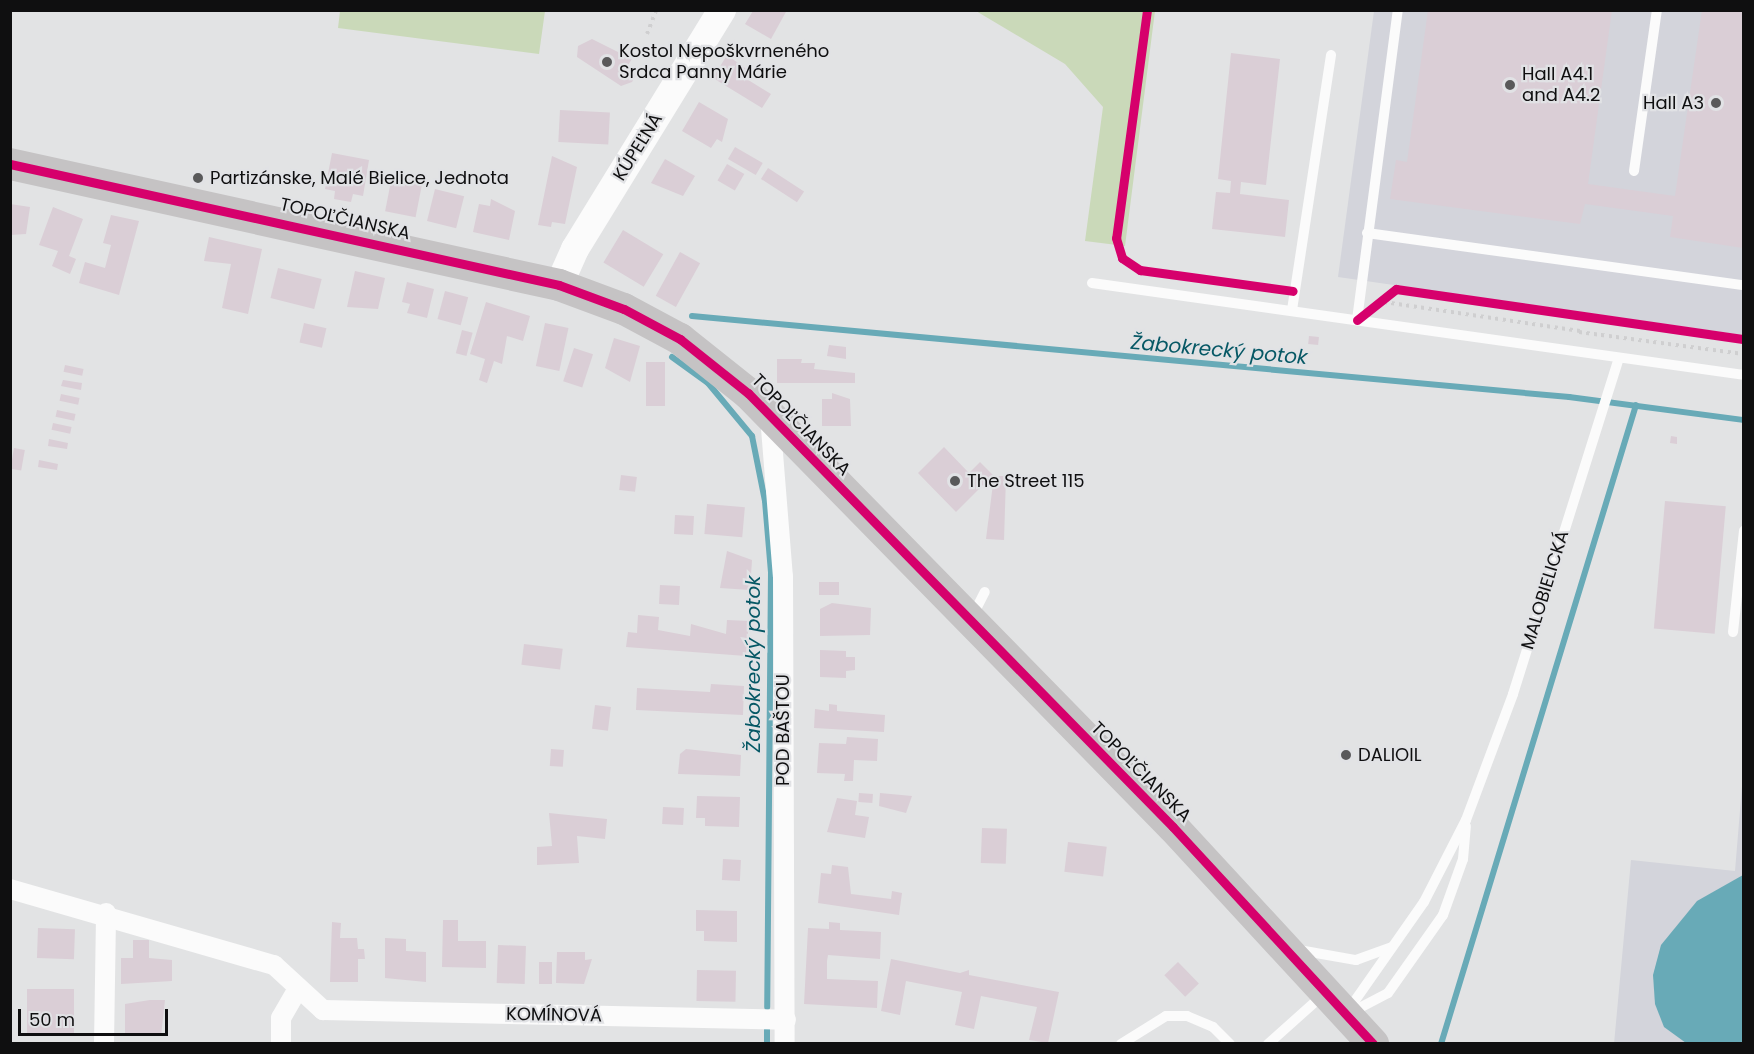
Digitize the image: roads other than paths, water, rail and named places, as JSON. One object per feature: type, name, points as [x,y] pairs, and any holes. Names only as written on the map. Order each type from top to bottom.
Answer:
[{"type":"main road","name":"TOPOĽČIANSKA","points":[[10,164],[559,285],[624,309],[680,339],[771,416],[1283,946],[1373,1044]]},
{"type":"street","name":"KÚPEĽNÁ","points":[[559,285],[575,249],[722,10]]},
{"type":"street","name":"POD BAŠTOU","points":[[771,416],[783,576],[785,1044]]},
{"type":"street","points":[[10,889],[106,912],[274,965],[297,990],[281,1018],[281,1044]]},
{"type":"street","points":[[104,1044],[106,912]]},
{"type":"street","name":"KOMÍNOVÁ","points":[[297,990],[322,1010],[786,1020]]},
{"type":"lane","points":[[1357,320],[1398,10]]},
{"type":"lane","points":[[1634,171],[1657,10]]},
{"type":"lane","points":[[1292,310],[1331,55]]},
{"type":"lane","points":[[1367,233],[1743,285]]},
{"type":"lane","points":[[1092,283],[1743,375]]},
{"type":"lane","name":"MALOBIELICKÁ","points":[[1335,1004],[1391,947],[1424,902],[1466,820],[1513,694],[1619,358]]},
{"type":"lane","points":[[1733,632],[1743,531]]},
{"type":"lane","points":[[968,622],[985,592]]},
{"type":"lane","name":"MALOBIELICKÁ","points":[[1335,1004],[1388,993],[1443,915],[1463,859],[1466,820]]},
{"type":"lane","points":[[1283,946],[1356,960],[1391,947]]},
{"type":"lane","points":[[1268,1044],[1335,1004]]},
{"type":"lane","points":[[1121,1044],[1166,1016],[1186,1016],[1213,1027],[1230,1044]]},
{"type":"water","points":[[1743,875],[1743,1043],[1686,1043],[1664,1027],[1655,1004],[1653,975],[1661,945],[1697,901]]},
{"type":"waterway","name":"Žabokrecký potok","points":[[692,316],[1569,397],[1744,420]]},
{"type":"waterway","name":"Žabokrecký potok","points":[[672,357],[708,383],[752,436],[765,501],[771,572],[767,1007]]},
{"type":"waterway","points":[[1441,1044],[1636,405]]},
{"type":"waterway","name":"Žabokrecký potok","points":[[767,1030],[767,1044]]},
{"type":"place","name":"Kostol Nepoškvrneného Srdca Panny Márie","points":[[607,62]]},
{"type":"place","name":"Hall A4.1 and A4.2","points":[[1510,85]]},
{"type":"place","name":"Hall A3","points":[[1716,103]]},
{"type":"place","name":"Partizánske, Malé Bielice, Jednota","points":[[198,178]]},
{"type":"place","name":"The Street 115","points":[[955,481]]},
{"type":"place","name":"DALIOIL","points":[[1346,755]]}]
